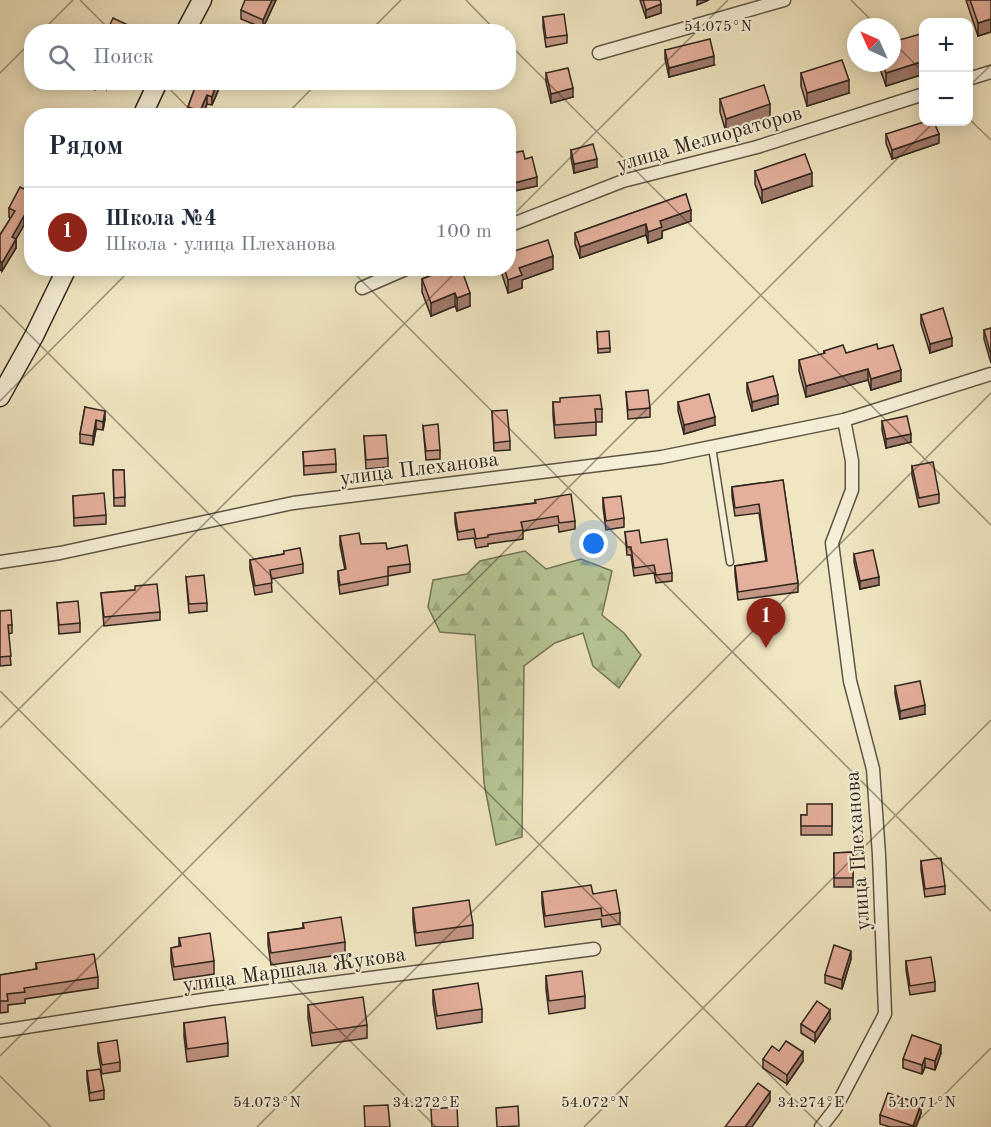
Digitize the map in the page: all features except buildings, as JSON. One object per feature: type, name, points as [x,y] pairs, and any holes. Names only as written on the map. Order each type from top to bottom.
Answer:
[{"type":"main road","points":[[189,24],[202,0]]},
{"type":"main road","points":[[146,108],[154,90]]},
{"type":"main road","points":[[0,397],[34,336],[63,276]]},
{"type":"street","points":[[599,53],[784,0]]},
{"type":"street","points":[[973,78],[991,72]]},
{"type":"street","name":"улица Мелиораторов","points":[[516,223],[623,181],[757,147],[919,96]]},
{"type":"street","points":[[362,288],[390,276]]},
{"type":"street","name":"улица Плеханова","points":[[0,561],[60,554],[293,503],[662,457],[844,420],[991,374]]},
{"type":"street","name":"улица Плеханова","points":[[821,1127],[835,1109],[885,1014],[873,769],[850,681],[832,543],[852,490],[852,461],[844,420]]},
{"type":"street","name":"улица Маршала Жукова","points":[[0,1031],[209,999],[594,949]]},
{"type":"lane","points":[[712,447],[730,562]]},
{"type":"green space","points":[[525,551],[546,569],[581,559],[612,571],[602,615],[624,633],[641,655],[619,688],[593,666],[583,633],[555,643],[524,666],[522,837],[496,845],[484,783],[475,635],[440,632],[428,607],[433,580],[467,574],[480,561]]},
{"type":"place","name":"Школа №4","points":[[766,648]]}]
